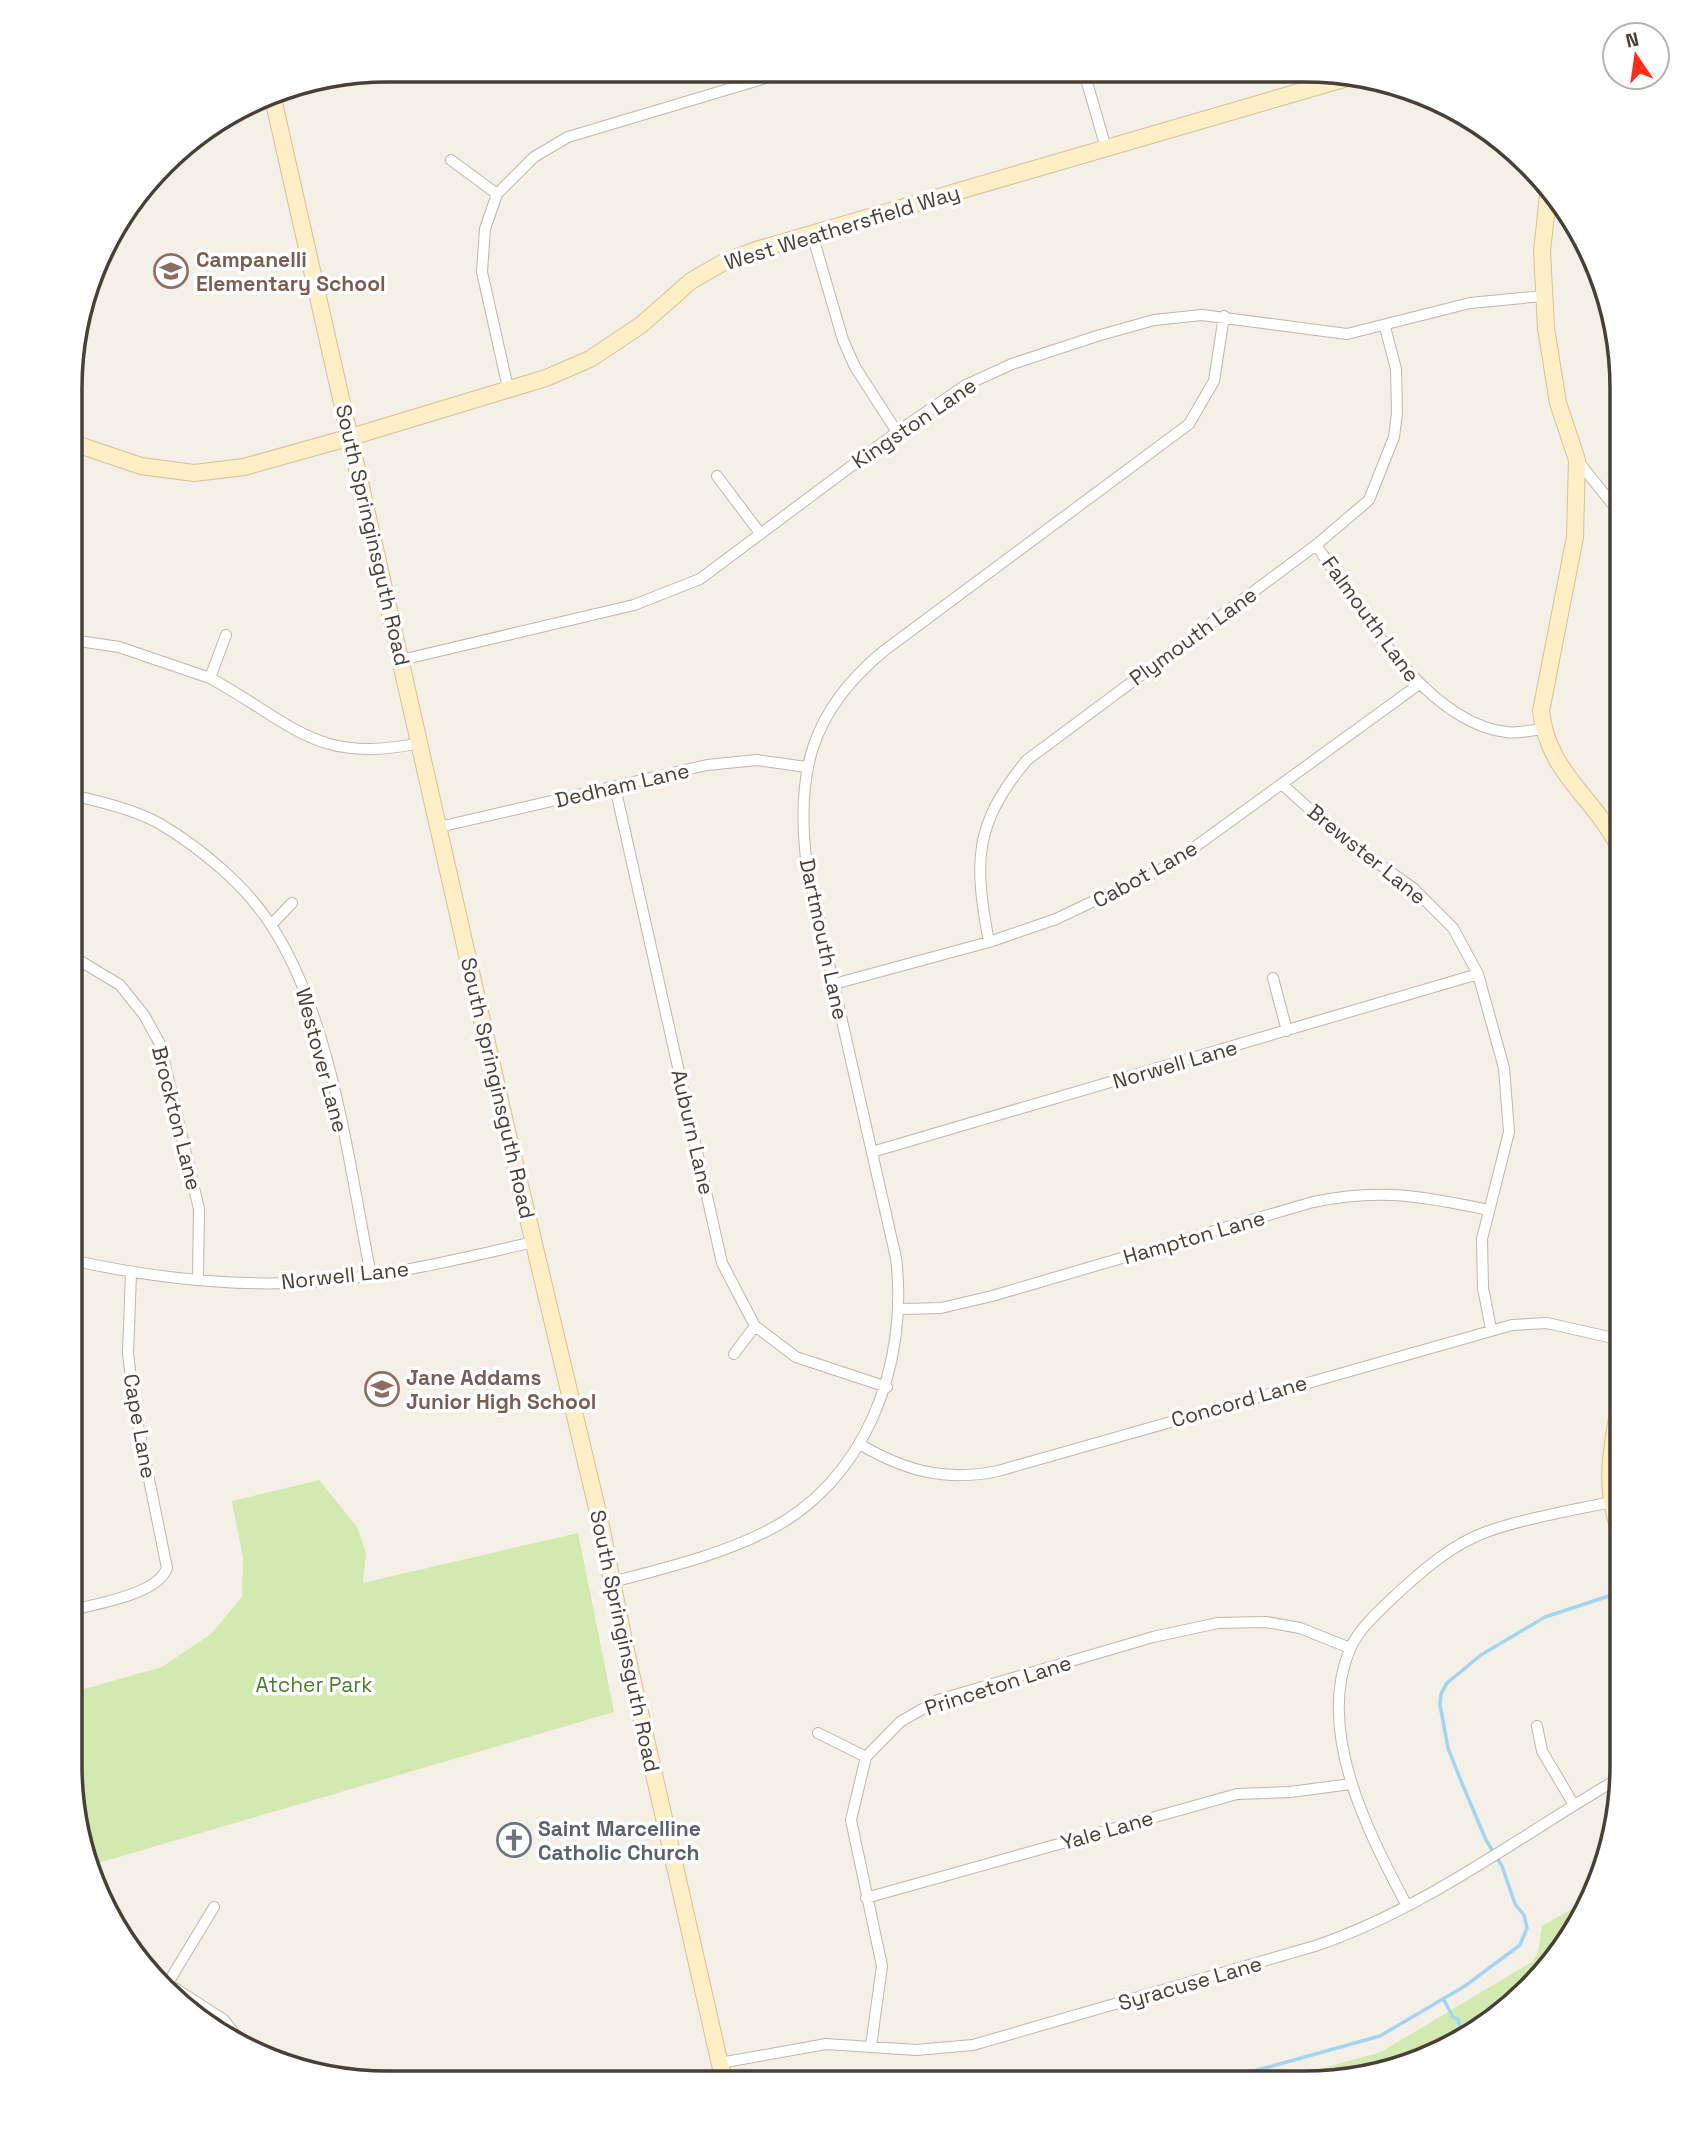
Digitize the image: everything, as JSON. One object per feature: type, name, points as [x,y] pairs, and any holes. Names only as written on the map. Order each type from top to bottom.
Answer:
[{"type":"street","points":[[508,388],[482,272],[485,229],[497,194],[534,158],[568,137],[752,82]]},
{"type":"street","points":[[1087,82],[1106,148]]},
{"type":"street","name":"West Weathersfield Way","points":[[82,446],[141,466],[194,473],[244,467],[351,437],[546,378],[597,355],[641,325],[691,281],[722,263],[812,234],[1328,83]]},
{"type":"street","name":"South Springinsguth Road","points":[[274,105],[613,1582],[626,1651],[722,2071]]},
{"type":"street","points":[[451,160],[497,194]]},
{"type":"street","points":[[1547,202],[1542,251],[1543,296],[1556,392],[1577,460],[1575,537],[1542,694],[1543,729],[1554,759],[1601,815],[1610,831]]},
{"type":"street","points":[[812,234],[843,340],[855,367],[897,432]]},
{"type":"street","name":"Kingston Lane","points":[[401,660],[634,606],[700,579],[897,432],[966,385],[1012,364],[1178,315],[1224,316],[1347,334],[1385,327],[1469,303],[1543,296]]},
{"type":"street","name":"Dartmouth Lane","points":[[613,1582],[717,1552],[772,1528],[818,1494],[861,1445],[887,1387],[901,1309],[896,1258],[807,867],[802,830],[801,802],[806,767],[830,712],[867,664],[1189,424],[1214,381],[1224,316]]},
{"type":"street","name":"Plymouth Lane","points":[[989,942],[979,888],[981,847],[995,804],[1021,768],[1040,749],[1316,545],[1369,500],[1394,437],[1397,413],[1396,369],[1385,327]]},
{"type":"street","points":[[1577,460],[1610,501]]},
{"type":"street","points":[[717,476],[760,533]]},
{"type":"street","name":"Falmouth Lane","points":[[1316,545],[1418,685],[1469,720],[1506,733],[1543,729]]},
{"type":"street","points":[[210,678],[226,635]]},
{"type":"street","points":[[82,641],[119,647],[210,678],[304,736],[332,747],[379,751],[420,743]]},
{"type":"street","name":"Cabot Lane","points":[[834,984],[989,942],[1089,906],[1170,865],[1418,685]]},
{"type":"street","name":"Dedham Lane","points":[[439,827],[736,761],[757,760],[806,767]]},
{"type":"street","name":"Brewster Lane","points":[[1283,785],[1338,835],[1413,888],[1453,928],[1478,974],[1504,1068],[1509,1132],[1489,1210],[1480,1262],[1491,1329]]},
{"type":"street","name":"Auburn Lane","points":[[615,787],[722,1262],[754,1326],[796,1357],[887,1387]]},
{"type":"street","name":"Westover Lane","points":[[82,798],[160,824],[230,878],[271,925],[303,984],[317,1027],[371,1275]]},
{"type":"street","points":[[271,925],[292,903]]},
{"type":"street","name":"Brockton Lane","points":[[82,962],[120,985],[144,1015],[160,1044],[199,1209],[198,1278]]},
{"type":"street","name":"Norwell Lane","points":[[872,1152],[1478,974]]},
{"type":"street","points":[[1273,978],[1287,1031]]},
{"type":"street","name":"Hampton Lane","points":[[901,1309],[941,1308],[992,1296],[1313,1202],[1352,1194],[1416,1195],[1489,1210]]},
{"type":"street","name":"Norwell Lane","points":[[82,1263],[131,1274],[254,1283],[314,1282],[371,1275],[534,1242]]},
{"type":"street","name":"Cape Lane","points":[[82,1608],[149,1588],[163,1577],[167,1568],[132,1392],[128,1353],[131,1274]]},
{"type":"street","name":"Concord Lane","points":[[861,1445],[901,1466],[926,1474],[953,1477],[987,1473],[1491,1329],[1547,1323],[1610,1337]]},
{"type":"street","points":[[734,1354],[754,1326]]},
{"type":"street","points":[[1610,1462],[1610,1485]]},
{"type":"street","points":[[1407,1906],[1372,1839],[1351,1784],[1340,1711],[1340,1686],[1350,1648],[1385,1605],[1420,1573],[1460,1546],[1485,1533],[1610,1502]]},
{"type":"street","name":"Princeton Lane","points":[[866,1757],[900,1722],[937,1700],[1192,1627],[1230,1622],[1266,1622],[1300,1628],[1350,1648]]},
{"type":"street","points":[[1537,1726],[1542,1751],[1574,1805]]},
{"type":"street","points":[[818,1733],[866,1757],[851,1820],[882,1966],[871,2046]]},
{"type":"street","name":"Yale Lane","points":[[866,1898],[1237,1794],[1290,1793],[1351,1784]]},
{"type":"street","name":"Syracuse Lane","points":[[720,2063],[799,2046],[843,2043],[916,2050],[973,2045],[1315,1946],[1355,1932],[1407,1906],[1609,1784]]},
{"type":"street","points":[[171,1980],[214,1907]]},
{"type":"street","points":[[187,1996],[228,2026]]},
{"type":"green space","name":"Atcher Park","points":[[319,1480],[357,1527],[366,1553],[363,1583],[578,1533],[614,1712],[98,1863],[88,1825],[83,1785],[82,1690],[162,1667],[211,1634],[242,1597],[243,1558],[232,1501]]},
{"type":"green space","points":[[1574,1908],[1534,1967],[1506,1995],[1457,2030],[1402,2055],[1364,2065],[1314,2070],[1381,2052],[1533,1961],[1538,1952],[1542,1926]]},
{"type":"waterway","points":[[1254,2071],[1380,2036],[1465,1986],[1520,1945],[1527,1928],[1524,1915],[1515,1904],[1502,1866],[1486,1840],[1448,1748],[1440,1705],[1441,1694],[1447,1683],[1481,1655],[1545,1617],[1610,1596]]},
{"type":"waterway","points":[[1444,2000],[1453,2017],[1458,2019],[1460,2028]]},
{"type":"place","name":"Campanelli Elementary School","points":[[171,271]]},
{"type":"place","name":"Jane Addams Junior High School","points":[[382,1389]]},
{"type":"place","name":"Saint Marcelline Catholic Church","points":[[514,1840]]}]
